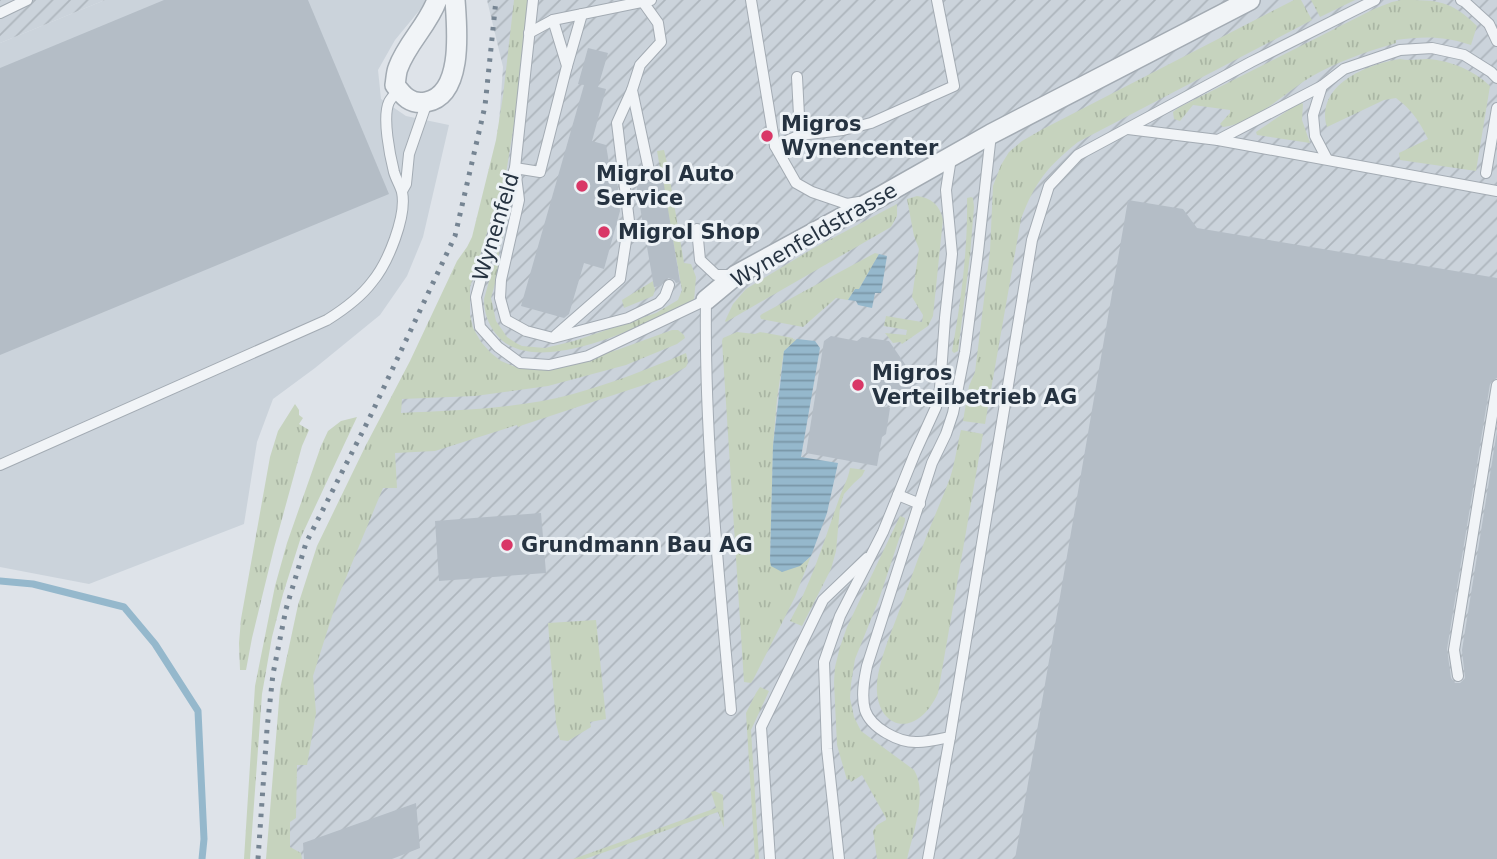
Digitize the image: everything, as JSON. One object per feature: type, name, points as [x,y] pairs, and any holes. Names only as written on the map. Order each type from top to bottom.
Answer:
[{"type":"street","points":[[437,0],[397,69],[395,85],[403,97],[413,102],[427,102],[441,96],[451,81],[457,38],[455,0]]},
{"type":"street","name":"Wynenfeldstrasse","points":[[706,300],[736,275],[991,134],[1250,0]]},
{"type":"lane","points":[[0,13],[27,0]]},
{"type":"lane","name":"Wynenfeld","points":[[533,0],[515,168],[496,223],[476,296],[480,327],[498,347],[520,363],[549,365],[588,356],[706,300]]},
{"type":"lane","points":[[751,0],[775,146],[796,183],[847,205],[876,199]]},
{"type":"lane","points":[[775,146],[800,135],[843,130],[871,123],[954,86],[937,0]]},
{"type":"lane","points":[[928,859],[1032,240],[1049,186],[1078,155],[1251,62],[1375,0]]},
{"type":"lane","points":[[1461,0],[1489,23],[1497,41]]},
{"type":"lane","points":[[529,33],[553,20],[647,1],[658,23],[662,42],[640,65],[617,123],[629,221],[620,279],[553,338]]},
{"type":"lane","points":[[582,14],[540,172],[515,168],[519,200],[501,280],[500,298],[506,320],[526,331],[553,338],[628,318],[659,303],[669,285]]},
{"type":"lane","points":[[553,20],[567,66]]},
{"type":"lane","points":[[1218,140],[1322,86],[1344,69],[1400,50],[1432,48],[1464,55],[1497,78]]},
{"type":"lane","points":[[797,77],[800,135]]},
{"type":"lane","points":[[1322,86],[1313,115],[1315,136],[1327,159]]},
{"type":"lane","points":[[0,465],[327,320],[342,311],[374,281],[399,230],[403,211],[402,191],[394,174],[386,136],[388,104],[399,89]]},
{"type":"lane","points":[[632,90],[650,175]]},
{"type":"lane","points":[[402,191],[406,184],[409,153],[427,102]]},
{"type":"lane","points":[[1486,173],[1497,108]]},
{"type":"lane","points":[[1127,129],[1218,140],[1497,191]]},
{"type":"lane","points":[[950,737],[917,743],[898,739],[880,730],[865,711],[863,688],[867,666],[932,463],[953,414],[978,252],[991,134]]},
{"type":"lane","points":[[838,859],[827,749],[824,662],[840,616],[872,553],[936,407],[952,254],[946,190],[951,157]]},
{"type":"lane","points":[[697,229],[700,260],[716,275],[736,275]]},
{"type":"lane","points":[[706,300],[706,392],[731,710]]},
{"type":"lane","points":[[942,360],[962,364]]},
{"type":"lane","points":[[1458,676],[1454,650],[1497,385]]},
{"type":"lane","points":[[898,495],[920,504]]},
{"type":"lane","points":[[769,859],[761,727],[823,600],[872,553]]},
{"type":"shaded area","points":[[0,0],[105,0],[0,43]]},
{"type":"shaded area","points":[[105,0],[425,0],[395,40],[378,70],[381,99],[406,116],[449,125],[423,237],[407,276],[380,315],[273,399],[257,442],[244,524],[89,584],[0,567],[0,43]]},
{"type":"shaded area","points":[[487,0],[1497,0],[1497,859],[287,859],[278,726],[361,461],[419,369],[476,230],[498,138],[503,67]]},
{"type":"green space","points":[[514,0],[528,0],[518,101],[506,173],[470,287],[473,328],[481,342],[501,361],[527,369],[546,370],[617,350],[672,330],[678,330],[685,338],[677,344],[626,365],[548,386],[475,396],[402,399],[401,413],[531,403],[602,385],[686,353],[688,362],[686,367],[668,377],[518,427],[517,425],[435,451],[395,453],[397,488],[383,488],[338,597],[313,676],[316,713],[307,765],[297,765],[296,818],[290,822],[290,847],[301,853],[302,859],[266,859],[280,689],[298,605],[317,546],[457,261],[472,237],[496,140]]},
{"type":"green space","points":[[1294,0],[1301,0],[1312,20],[1078,142],[1043,176],[1021,219],[985,424],[963,421],[969,386],[975,372],[990,251],[993,186],[1009,152],[1043,129]]},
{"type":"green space","points":[[1311,0],[1355,0],[1320,17]]},
{"type":"green space","points":[[1401,0],[1434,1],[1459,11],[1477,26],[1471,45],[1434,38],[1396,40],[1396,43],[1319,72],[1257,114],[1235,125],[1223,127],[1220,124],[1230,110],[1193,105],[1180,121],[1174,119],[1173,112],[1178,108],[1374,9]]},
{"type":"green space","points":[[1400,59],[1428,59],[1454,64],[1477,75],[1490,86],[1476,171],[1400,160],[1399,153],[1428,139],[1415,117],[1396,98],[1384,100],[1327,127],[1325,112],[1336,88],[1359,72]]},
{"type":"green space","points":[[1299,103],[1303,104],[1302,120],[1310,143],[1257,135],[1256,132]]},
{"type":"green space","points":[[664,150],[667,163],[663,164],[664,168],[668,168],[684,263],[691,264],[696,277],[694,301],[622,333],[564,350],[537,352],[514,347],[496,334],[487,318],[484,299],[510,207],[491,298],[496,321],[507,337],[516,343],[545,348],[574,341],[656,313],[678,300],[682,290],[657,151]]},
{"type":"green space","points":[[917,196],[934,203],[943,219],[933,316],[928,326],[902,344],[893,343],[885,333],[906,335],[907,330],[884,326],[886,316],[922,322],[923,315],[912,297],[919,249],[907,199]]},
{"type":"green space","points":[[971,197],[974,207],[970,255],[958,351],[954,353],[952,351],[965,255],[967,198]]},
{"type":"green space","points":[[897,204],[897,216],[891,227],[725,321],[733,304],[746,289],[812,249]]},
{"type":"green space","points":[[875,253],[879,254],[859,289],[855,289],[848,300],[836,298],[803,327],[761,319],[762,314]]},
{"type":"green space","points":[[653,281],[653,296],[624,308],[622,300]]},
{"type":"green space","points":[[737,332],[760,332],[796,340],[784,351],[777,399],[770,561],[806,561],[811,556],[795,597],[751,683],[744,682],[722,341]]},
{"type":"green space","points":[[295,404],[303,418],[299,424],[309,430],[302,446],[274,548],[246,670],[240,670],[241,619],[270,457],[278,431]]},
{"type":"green space","points":[[357,417],[301,537],[272,637],[262,694],[250,859],[244,859],[255,686],[275,586],[287,543],[328,431],[341,421]]},
{"type":"green space","points":[[961,430],[983,434],[938,693],[928,709],[917,719],[906,724],[896,723],[887,717],[880,707],[877,693],[878,675],[917,560],[950,478]]},
{"type":"green space","points":[[850,468],[865,470],[844,494],[831,569],[802,626],[790,621],[811,576]]},
{"type":"green space","points":[[900,516],[905,518],[905,521],[878,602],[855,659],[850,698],[854,717],[861,731],[914,770],[918,779],[920,801],[907,859],[877,859],[873,831],[886,818],[862,775],[851,782],[847,780],[837,745],[835,667],[847,627]]},
{"type":"green space","points":[[596,620],[606,719],[590,722],[591,727],[568,741],[560,740],[556,723],[548,623]]},
{"type":"green space","points":[[760,687],[769,691],[751,730],[759,859],[755,859],[746,713]]},
{"type":"green space","points":[[711,792],[723,795],[724,828],[718,812],[585,859],[573,859],[716,808]]},
{"type":"water","points":[[879,254],[887,256],[881,293],[875,293],[872,308],[848,300],[855,289],[859,289]]},
{"type":"water","points":[[797,339],[815,341],[820,348],[801,457],[838,463],[827,513],[811,556],[800,566],[782,572],[771,566],[770,561],[773,446],[784,351]]},
{"type":"building","points":[[164,0],[308,0],[389,194],[0,355],[0,68]]},
{"type":"building","points":[[588,48],[608,53],[598,87],[606,89],[592,141],[606,145],[612,181],[617,181],[620,211],[604,269],[584,263],[569,314],[564,318],[521,306],[584,85],[578,84]]},
{"type":"building","points":[[662,173],[680,282],[676,283],[668,278],[661,286],[654,287],[635,178],[643,177],[651,182],[657,174]]},
{"type":"building","points":[[1128,200],[1183,209],[1197,228],[1497,278],[1497,378],[1490,384],[1447,649],[1451,678],[1455,683],[1460,683],[1465,678],[1462,650],[1497,431],[1497,859],[1015,859]]},
{"type":"building","points":[[831,336],[857,341],[862,337],[889,341],[918,383],[884,407],[890,408],[877,466],[806,453],[824,341]]},
{"type":"building","points":[[541,513],[546,573],[439,581],[435,521]]},
{"type":"building","points":[[416,803],[420,848],[392,859],[304,859],[303,843]]},
{"type":"waterway","points":[[0,581],[33,584],[124,607],[155,644],[198,711],[204,839],[202,859]]},
{"type":"railway","points":[[258,859],[273,674],[286,609],[306,543],[369,419],[455,236],[485,106],[496,0]]},
{"type":"place","name":"Migros Wynencenter","points":[[767,136]]},
{"type":"place","name":"Migrol Auto Service","points":[[582,186]]},
{"type":"place","name":"Migrol Shop","points":[[604,232]]},
{"type":"place","name":"Migros Verteilbetrieb AG","points":[[858,385]]},
{"type":"place","name":"Grundmann Bau AG","points":[[507,545]]}]
